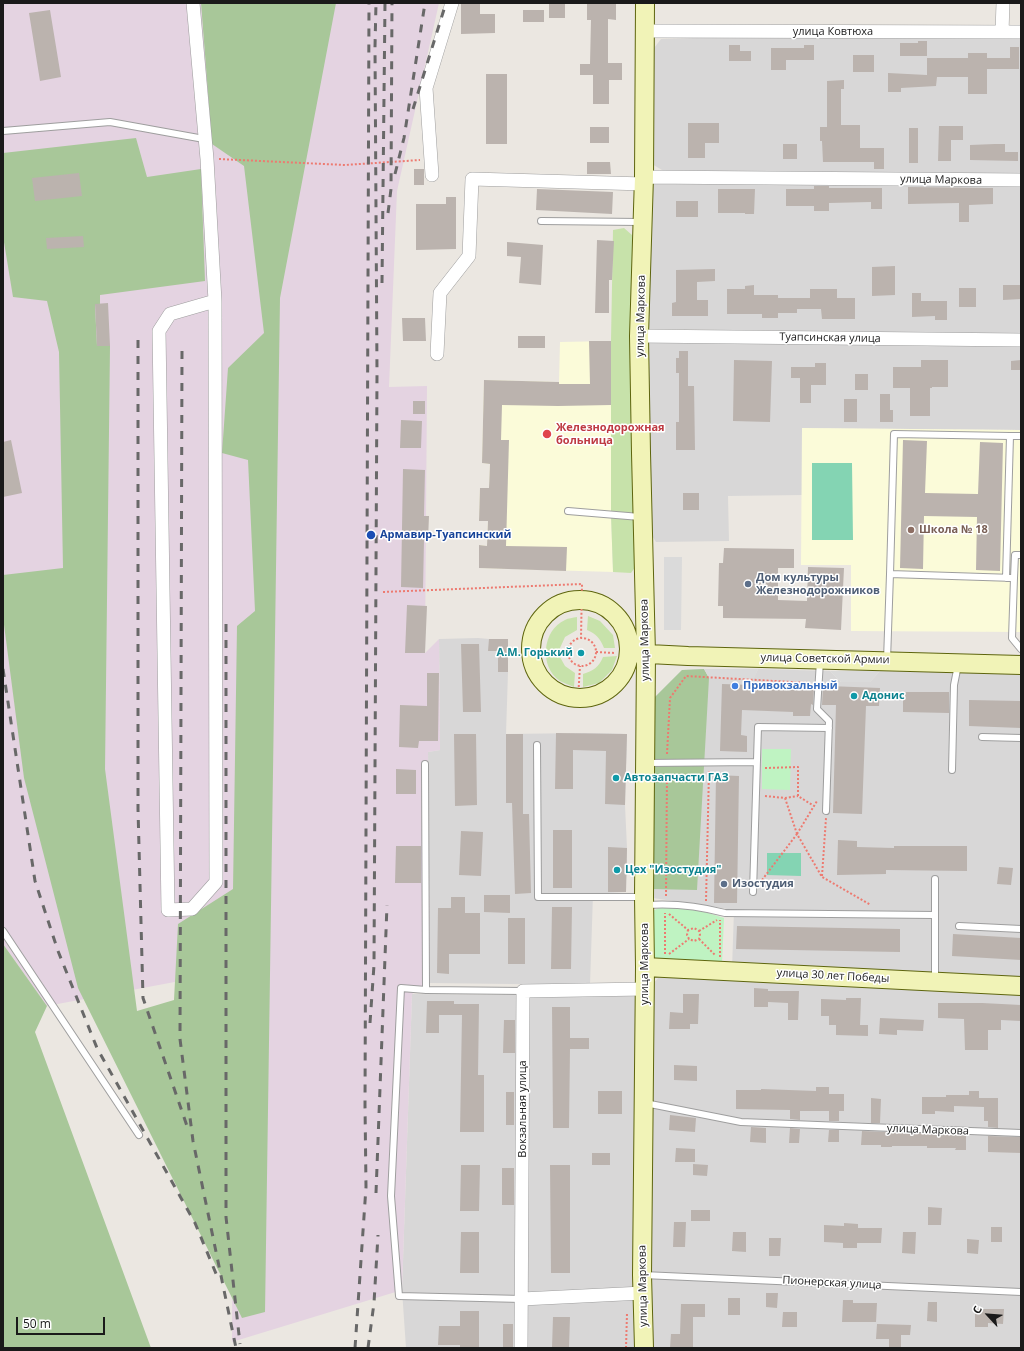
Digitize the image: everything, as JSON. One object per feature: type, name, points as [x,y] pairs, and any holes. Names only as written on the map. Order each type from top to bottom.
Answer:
[{"type":"main road","name":"улица Маркова","points":[[644,1348],[642,1275],[645,989],[645,763],[638,654],[642,518],[639,336],[644,180],[645,3]]},
{"type":"main road","points":[[582,600],[595,602],[607,608],[617,616],[638,654],[626,668],[618,681],[607,691],[593,697],[578,699],[563,696],[549,689],[538,677],[532,663],[530,648],[533,632],[541,618],[552,608],[566,601],[582,600]]},
{"type":"main road","name":"улица Советской Армии","points":[[638,654],[1021,665]]},
{"type":"main road","name":"улица 30 лет Победы","points":[[645,967],[1021,986]]},
{"type":"street","points":[[194,3],[204,139],[207,159],[216,301],[216,882],[192,909],[168,910],[159,331],[170,314],[216,301]]},
{"type":"street","points":[[432,175],[426,88],[452,3]]},
{"type":"street","points":[[1002,32],[1003,3]]},
{"type":"street","name":"улица Ковтюха","points":[[645,31],[1021,32]]},
{"type":"street","points":[[437,354],[440,293],[469,256],[472,179],[644,180]]},
{"type":"street","name":"улица Маркова","points":[[644,180],[1021,180]]},
{"type":"street","name":"Туапсинская улица","points":[[639,336],[1021,340]]},
{"type":"street","points":[[523,991],[645,989]]},
{"type":"street","name":"Вокзальная улица","points":[[521,1348],[523,991]]},
{"type":"street","points":[[522,1298],[643,1293]]},
{"type":"lane","points":[[3,131],[110,122],[204,139]]},
{"type":"lane","points":[[541,220],[643,222]]},
{"type":"lane","points":[[887,661],[894,434],[1021,436]]},
{"type":"lane","points":[[1006,578],[1010,436]]},
{"type":"lane","points":[[568,511],[642,518]]},
{"type":"lane","points":[[1021,555],[1015,555],[1012,638],[1021,649]]},
{"type":"lane","points":[[890,574],[1014,578]]},
{"type":"lane","points":[[1014,608],[1021,609]]},
{"type":"lane","points":[[820,659],[817,709],[829,720],[826,811]]},
{"type":"lane","points":[[952,770],[954,685],[958,663]]},
{"type":"lane","points":[[753,892],[758,727],[829,728]]},
{"type":"lane","points":[[982,737],[1021,738]]},
{"type":"lane","points":[[536,745],[538,897],[645,902],[706,908],[725,913],[935,915]]},
{"type":"lane","points":[[645,763],[710,762],[757,766]]},
{"type":"lane","points":[[425,764],[426,990]]},
{"type":"lane","points":[[934,981],[935,879]]},
{"type":"lane","points":[[960,926],[1021,929]]},
{"type":"lane","points":[[3,931],[139,1135]]},
{"type":"lane","points":[[522,1298],[399,1296],[390,1196],[402,988],[426,990],[523,991]]},
{"type":"lane","name":"улица Маркова","points":[[644,1103],[741,1122],[1021,1133]]},
{"type":"lane","name":"Пионерская улица","points":[[642,1275],[1021,1292]]},
{"type":"path","points":[[207,159],[345,164],[431,159]]},
{"type":"path","points":[[383,592],[582,584],[581,638]]},
{"type":"path","points":[[581,638],[586,638],[592,641],[596,652],[593,661],[585,666],[580,666],[571,661],[567,651],[572,642],[581,638]]},
{"type":"path","points":[[596,652],[638,654]]},
{"type":"path","points":[[578,699],[580,666]]},
{"type":"path","points":[[666,904],[667,763],[670,698],[686,676],[819,683]]},
{"type":"path","points":[[706,908],[710,762]]},
{"type":"path","points":[[757,766],[798,767],[798,796]]},
{"type":"path","points":[[753,892],[797,834],[827,785]]},
{"type":"path","points":[[756,795],[785,798],[798,796],[814,806]]},
{"type":"path","points":[[785,798],[797,834],[822,877],[888,915]]},
{"type":"path","points":[[822,877],[826,811]]},
{"type":"path","points":[[664,956],[665,911],[688,930]]},
{"type":"path","points":[[699,931],[720,918],[720,960],[699,939]]},
{"type":"path","points":[[688,930],[694,928],[699,931]]},
{"type":"path","points":[[688,930],[687,935],[689,939]]},
{"type":"path","points":[[699,931],[699,939]]},
{"type":"path","points":[[689,939],[694,941],[699,939]]},
{"type":"path","points":[[664,956],[689,939]]},
{"type":"path","points":[[664,956],[672,957]]},
{"type":"shaded area","points":[[3,3],[439,3],[397,191],[389,387],[427,386],[425,653],[439,639],[440,750],[428,752],[430,983],[412,994],[402,1290],[232,1342],[233,971],[47,1006],[3,944]]},
{"type":"shaded area","points":[[201,3],[336,3],[280,298],[265,1312],[242,1318],[78,988],[24,778],[3,617],[3,575],[63,568],[59,352],[47,301],[13,297],[3,236],[3,153],[136,138],[147,177],[201,169],[205,281],[100,295],[100,304],[95,305],[97,346],[110,346],[105,769],[137,1011],[174,1000],[178,924],[233,889],[237,626],[255,611],[248,460],[222,453],[228,368],[264,333],[244,166],[212,144]]},
{"type":"shaded area","points":[[822,34],[1021,37],[1021,176],[667,173],[652,164],[651,52],[661,39]]},
{"type":"shaded area","points":[[650,181],[1021,185],[1021,334],[648,329]]},
{"type":"shaded area","name":"Железнодорожная больница","points":[[611,341],[611,515],[613,572],[479,568],[479,545],[487,546],[488,521],[479,521],[480,488],[489,488],[490,464],[482,463],[484,380],[559,382],[560,342]]},
{"type":"shaded area","points":[[647,342],[1021,345],[1021,430],[803,428],[802,495],[728,496],[729,541],[656,542],[649,531]]},
{"type":"shaded area","name":"Школа № 18","points":[[802,428],[1021,430],[1021,632],[851,631],[851,565],[801,565]]},
{"type":"shaded area","points":[[664,557],[682,557],[681,630],[664,630]]},
{"type":"shaded area","points":[[439,639],[489,639],[489,651],[498,651],[498,672],[508,672],[506,734],[627,734],[625,805],[627,848],[626,892],[593,894],[590,985],[430,983],[428,752],[440,750]]},
{"type":"shaded area","points":[[704,669],[709,678],[753,679],[758,669],[830,671],[841,682],[870,682],[880,671],[1021,673],[1021,980],[732,969],[734,910],[653,898],[655,697],[682,670]]},
{"type":"shaded area","points":[[704,669],[709,678],[697,890],[653,889],[655,697],[682,670]]},
{"type":"shaded area","points":[[704,669],[758,669],[754,679],[709,678]]},
{"type":"shaded area","points":[[830,671],[880,671],[870,682],[841,682]]},
{"type":"shaded area","points":[[3,944],[47,1006],[35,1032],[151,1348],[3,1348]]},
{"type":"shaded area","points":[[661,975],[1021,991],[1021,1348],[650,1348],[650,987]]},
{"type":"shaded area","points":[[412,994],[635,996],[635,1348],[406,1348],[402,1290]]},
{"type":"green space","points":[[624,228],[632,235],[636,566],[631,573],[613,572],[611,515],[611,341],[613,230]]},
{"type":"green space","points":[[812,463],[852,463],[853,540],[812,540]]},
{"type":"green space","points":[[588,616],[600,621],[613,635],[615,648],[604,648],[597,637],[587,630]]},
{"type":"green space","points":[[577,617],[577,630],[565,637],[560,648],[560,657],[565,666],[575,673],[574,687],[560,681],[553,675],[546,658],[546,649],[548,640],[557,625],[566,619]]},
{"type":"green space","points":[[617,656],[612,670],[599,683],[583,687],[583,674],[595,668],[603,657]]},
{"type":"green space","points":[[762,749],[791,749],[790,790],[762,789]]},
{"type":"green space","points":[[767,853],[801,853],[801,876],[767,875]]},
{"type":"green space","points":[[662,906],[702,911],[724,918],[722,964],[658,962],[650,955],[651,912]]},
{"type":"building","points":[[461,3],[480,3],[480,14],[495,14],[495,33],[461,34]]},
{"type":"building","points":[[549,3],[565,3],[565,18],[549,18]]},
{"type":"building","points":[[587,3],[616,3],[616,20],[608,19],[608,63],[622,63],[622,80],[609,80],[609,104],[593,104],[593,75],[580,75],[580,64],[590,64],[591,20],[587,20]]},
{"type":"building","points":[[50,10],[61,77],[40,81],[29,13]]},
{"type":"building","points":[[523,10],[544,10],[544,22],[523,22]]},
{"type":"building","points":[[918,41],[927,41],[927,56],[900,56],[900,43],[918,43]]},
{"type":"building","points":[[729,45],[740,45],[740,51],[751,51],[751,61],[729,61]]},
{"type":"building","points":[[804,45],[814,45],[814,60],[786,60],[786,70],[771,70],[771,48],[804,48]]},
{"type":"building","points":[[1010,47],[1019,47],[1019,69],[987,69],[987,94],[968,94],[968,77],[937,77],[936,86],[901,88],[901,92],[888,92],[888,73],[927,75],[927,58],[968,58],[968,53],[987,53],[987,58],[1010,58]]},
{"type":"building","points":[[853,55],[874,55],[874,72],[853,72]]},
{"type":"building","points":[[486,74],[507,74],[507,144],[486,144]]},
{"type":"building","points":[[844,80],[844,89],[841,89],[841,125],[860,125],[860,148],[884,148],[884,169],[874,169],[874,162],[823,162],[820,127],[827,127],[827,81]]},
{"type":"building","points":[[688,123],[719,123],[719,143],[705,143],[705,158],[688,158]]},
{"type":"building","points":[[939,126],[963,126],[963,140],[951,140],[951,161],[938,161]]},
{"type":"building","points":[[590,127],[609,127],[609,143],[590,143]]},
{"type":"building","points":[[909,128],[918,128],[918,163],[909,163]]},
{"type":"building","points":[[783,144],[797,144],[797,159],[783,159]]},
{"type":"building","points":[[1005,144],[1005,152],[1018,152],[1018,161],[970,160],[970,145]]},
{"type":"building","points":[[587,162],[610,162],[611,174],[587,174]]},
{"type":"building","points":[[414,169],[424,169],[424,185],[414,185]]},
{"type":"building","points":[[79,173],[82,196],[35,201],[32,178]]},
{"type":"building","points":[[814,186],[829,186],[829,188],[882,188],[882,209],[871,209],[871,202],[829,203],[829,211],[814,211],[814,206],[786,206],[786,189],[814,189]]},
{"type":"building","points":[[908,187],[993,188],[993,204],[969,205],[969,222],[959,222],[959,203],[908,204]]},
{"type":"building","points":[[537,189],[613,192],[612,214],[536,210]]},
{"type":"building","points":[[718,189],[755,189],[754,214],[718,213]]},
{"type":"building","points":[[446,197],[456,197],[456,249],[416,250],[416,204],[446,204]]},
{"type":"building","points":[[676,201],[698,201],[698,217],[676,217]]},
{"type":"building","points":[[83,236],[84,247],[47,249],[46,238]]},
{"type":"building","points":[[597,240],[614,241],[612,280],[609,280],[609,313],[595,313]]},
{"type":"building","points":[[507,242],[543,245],[541,285],[519,283],[521,257],[507,256]]},
{"type":"building","points":[[895,266],[895,295],[872,296],[872,267]]},
{"type":"building","points":[[715,269],[715,281],[697,282],[697,300],[708,300],[708,316],[672,316],[672,303],[676,302],[676,270]]},
{"type":"building","points":[[754,285],[754,295],[778,295],[778,298],[810,298],[810,289],[837,289],[837,298],[855,298],[855,319],[822,319],[821,309],[797,309],[797,313],[778,313],[778,318],[762,318],[762,314],[727,314],[727,289],[745,289],[745,286]]},
{"type":"building","points":[[1003,285],[1021,285],[1021,299],[1003,300]]},
{"type":"building","points":[[959,288],[976,288],[976,307],[959,307]]},
{"type":"building","points":[[912,293],[921,293],[921,301],[947,301],[947,320],[935,320],[935,316],[912,317]]},
{"type":"building","points":[[108,303],[110,346],[97,346],[95,304]]},
{"type":"building","points":[[402,318],[425,318],[426,341],[403,341]]},
{"type":"building","points":[[518,336],[545,336],[545,348],[518,348]]},
{"type":"building","points":[[589,341],[611,341],[611,405],[502,405],[501,440],[509,440],[506,546],[567,547],[566,571],[479,568],[479,545],[487,546],[488,521],[479,521],[480,488],[489,488],[490,464],[482,463],[484,380],[590,384]]},
{"type":"building","points":[[679,351],[688,351],[688,386],[694,386],[695,450],[676,450],[676,422],[679,422],[679,373],[676,373],[676,358],[679,358]]},
{"type":"building","points":[[734,360],[772,361],[770,422],[733,421]]},
{"type":"building","points":[[921,360],[948,360],[948,387],[930,388],[930,416],[910,416],[910,388],[893,388],[893,367],[921,367]]},
{"type":"building","points":[[1021,360],[1021,370],[1011,370],[1011,361]]},
{"type":"building","points":[[815,363],[826,363],[826,385],[811,385],[811,403],[800,403],[800,378],[791,378],[791,367],[815,367]]},
{"type":"building","points":[[855,374],[868,374],[868,390],[855,390]]},
{"type":"building","points":[[880,394],[890,394],[890,410],[893,410],[893,422],[880,422]]},
{"type":"building","points":[[844,399],[857,399],[857,422],[844,422]]},
{"type":"building","points":[[413,401],[425,401],[425,414],[413,414]]},
{"type":"building","points":[[401,420],[422,421],[421,448],[400,448]]},
{"type":"building","points":[[11,440],[22,493],[3,497],[3,442]]},
{"type":"building","points":[[903,440],[927,441],[925,493],[978,494],[980,442],[1003,443],[1000,571],[976,570],[977,517],[924,516],[923,569],[900,568]]},
{"type":"building","points":[[403,469],[425,470],[424,516],[429,516],[428,540],[424,540],[423,588],[401,587]]},
{"type":"building","points":[[683,493],[699,493],[699,510],[683,510]]},
{"type":"building","name":"Дом культуры Железнодорожников","points":[[724,548],[794,549],[794,568],[778,568],[778,600],[807,601],[808,567],[844,568],[841,630],[805,628],[806,619],[723,618],[723,606],[718,606],[719,563],[723,563]]},
{"type":"building","points":[[407,605],[427,606],[425,653],[405,653]]},
{"type":"building","points":[[489,639],[508,639],[508,672],[498,672],[498,651],[488,651]]},
{"type":"building","points":[[461,644],[479,644],[481,712],[463,712]]},
{"type":"building","points":[[427,673],[439,673],[438,741],[419,741],[418,748],[399,747],[400,705],[427,706]]},
{"type":"building","points":[[722,684],[814,687],[813,705],[811,704],[810,716],[793,716],[793,712],[742,710],[741,735],[747,736],[747,752],[720,751]]},
{"type":"building","points":[[823,687],[880,688],[879,706],[866,706],[862,814],[833,813],[836,705],[822,705]]},
{"type":"building","points":[[903,692],[949,692],[949,713],[903,712]]},
{"type":"building","points":[[969,700],[1021,701],[1021,728],[969,726]]},
{"type":"building","points":[[556,733],[627,734],[625,805],[605,804],[606,751],[573,750],[573,789],[555,789]]},
{"type":"building","points":[[454,734],[476,734],[477,805],[455,806]]},
{"type":"building","points":[[506,734],[523,734],[523,814],[529,814],[531,893],[515,894],[512,803],[506,803]]},
{"type":"building","points":[[396,769],[416,770],[416,794],[396,794]]},
{"type":"building","points":[[716,775],[739,776],[737,903],[714,903]]},
{"type":"building","points":[[553,830],[572,830],[572,888],[553,888]]},
{"type":"building","points":[[461,831],[483,832],[481,876],[459,875]]},
{"type":"building","points":[[838,840],[857,841],[857,847],[894,848],[894,846],[967,846],[967,871],[886,870],[886,874],[837,875]]},
{"type":"building","points":[[396,846],[421,846],[421,883],[395,883]]},
{"type":"building","name":"Цех \"Изостудия\"","points":[[608,847],[627,848],[626,892],[608,892]]},
{"type":"building","points":[[999,867],[1013,868],[1011,885],[997,884]]},
{"type":"building","points":[[484,895],[510,895],[510,913],[484,912]]},
{"type":"building","points":[[451,897],[465,897],[465,913],[480,913],[480,954],[449,954],[449,974],[437,973],[438,908],[451,908]]},
{"type":"building","points":[[552,907],[572,907],[571,969],[551,969]]},
{"type":"building","points":[[508,918],[525,918],[525,964],[508,964]]},
{"type":"building","points":[[737,926],[900,929],[900,952],[736,949]]},
{"type":"building","points":[[953,934],[1021,938],[1021,960],[952,956]]},
{"type":"building","points":[[754,988],[768,989],[768,991],[799,991],[798,1020],[788,1020],[788,1003],[768,1002],[768,1007],[754,1007]]},
{"type":"building","points":[[683,994],[699,994],[698,1024],[690,1024],[690,1029],[669,1029],[670,1012],[683,1013]]},
{"type":"building","points":[[846,998],[861,998],[860,1025],[868,1025],[868,1036],[836,1035],[836,1025],[829,1025],[829,1016],[821,1016],[821,999],[846,1000]]},
{"type":"building","points":[[427,1001],[454,1001],[454,1004],[479,1004],[478,1075],[484,1075],[484,1132],[460,1132],[462,1015],[439,1015],[439,1033],[426,1033]]},
{"type":"building","points":[[938,1003],[1021,1005],[1021,1021],[1001,1020],[1001,1030],[988,1030],[988,1050],[965,1050],[964,1019],[938,1018]]},
{"type":"building","points":[[552,1007],[570,1007],[570,1038],[589,1038],[589,1049],[570,1049],[569,1128],[553,1128]]},
{"type":"building","points":[[880,1018],[924,1020],[923,1031],[897,1030],[897,1035],[879,1034]]},
{"type":"building","points":[[504,1020],[515,1020],[515,1053],[503,1053]]},
{"type":"building","points":[[674,1065],[697,1066],[697,1081],[674,1080]]},
{"type":"building","points":[[816,1087],[829,1087],[829,1094],[844,1094],[844,1111],[839,1111],[839,1121],[829,1121],[829,1111],[800,1111],[800,1120],[790,1119],[790,1110],[736,1109],[736,1090],[761,1089],[816,1091]]},
{"type":"building","points":[[598,1091],[622,1091],[622,1114],[598,1114]]},
{"type":"building","points":[[969,1091],[979,1091],[979,1098],[998,1098],[998,1128],[988,1127],[988,1121],[984,1121],[984,1107],[954,1106],[954,1112],[935,1111],[935,1114],[922,1114],[922,1097],[969,1095]]},
{"type":"building","points":[[506,1092],[514,1092],[514,1125],[506,1125]]},
{"type":"building","points":[[871,1098],[881,1099],[880,1123],[871,1123]]},
{"type":"building","points":[[670,1115],[696,1118],[695,1132],[669,1130]]},
{"type":"building","points":[[751,1127],[766,1128],[766,1143],[750,1142]]},
{"type":"building","points":[[790,1128],[800,1129],[799,1143],[789,1143]]},
{"type":"building","points":[[829,1130],[839,1130],[839,1142],[828,1142]]},
{"type":"building","points":[[862,1131],[966,1135],[966,1150],[955,1150],[956,1148],[927,1148],[927,1146],[881,1147],[881,1145],[861,1145]]},
{"type":"building","points":[[988,1136],[1021,1137],[1021,1153],[988,1152]]},
{"type":"building","points":[[676,1148],[695,1149],[695,1162],[675,1162]]},
{"type":"building","points":[[592,1153],[610,1153],[610,1165],[592,1165]]},
{"type":"building","points":[[693,1164],[708,1165],[707,1176],[693,1175]]},
{"type":"building","points":[[461,1165],[480,1165],[479,1211],[460,1211]]},
{"type":"building","points":[[550,1165],[570,1165],[570,1273],[551,1273]]},
{"type":"building","points":[[502,1168],[514,1168],[514,1205],[502,1205]]},
{"type":"building","points":[[928,1207],[942,1208],[941,1225],[928,1225]]},
{"type":"building","points":[[691,1210],[710,1210],[710,1221],[691,1221]]},
{"type":"building","points":[[674,1222],[686,1222],[685,1247],[673,1247]]},
{"type":"building","points":[[844,1223],[858,1224],[858,1228],[882,1228],[881,1243],[857,1243],[857,1248],[843,1248],[843,1243],[824,1242],[824,1225],[844,1226]]},
{"type":"building","points":[[991,1227],[1002,1227],[1002,1242],[991,1242]]},
{"type":"building","points":[[461,1232],[479,1232],[479,1273],[460,1273]]},
{"type":"building","points":[[733,1232],[746,1232],[746,1252],[732,1251]]},
{"type":"building","points":[[903,1232],[916,1232],[915,1254],[902,1253]]},
{"type":"building","points":[[769,1238],[781,1238],[780,1256],[769,1256]]},
{"type":"building","points":[[967,1239],[979,1240],[978,1254],[967,1253]]},
{"type":"building","points":[[766,1293],[778,1293],[777,1308],[766,1307]]},
{"type":"building","points":[[728,1298],[740,1298],[740,1315],[728,1315]]},
{"type":"building","points":[[843,1300],[853,1300],[853,1303],[877,1303],[876,1322],[842,1322]]},
{"type":"building","points":[[928,1302],[937,1302],[937,1322],[927,1321]]},
{"type":"building","points":[[681,1304],[705,1304],[705,1317],[693,1317],[693,1348],[670,1348],[671,1334],[680,1334]]},
{"type":"building","points":[[975,1309],[1004,1309],[1003,1324],[988,1323],[988,1327],[975,1327]]},
{"type":"building","points":[[460,1311],[479,1311],[479,1348],[460,1348],[460,1345],[438,1345],[439,1326],[460,1326]]},
{"type":"building","points":[[783,1312],[797,1312],[797,1327],[782,1327]]},
{"type":"building","points":[[553,1317],[570,1317],[569,1348],[552,1348]]},
{"type":"building","points":[[503,1324],[513,1324],[513,1348],[503,1348]]},
{"type":"building","points":[[877,1324],[911,1325],[910,1335],[901,1335],[901,1348],[889,1348],[889,1339],[876,1339]]},
{"type":"railway","points":[[355,1348],[366,1187],[365,1105],[369,3]]},
{"type":"railway","points":[[370,1023],[374,965],[377,373],[376,3]]},
{"type":"railway","points":[[382,283],[385,3]]},
{"type":"railway","points":[[388,213],[391,189],[392,3]]},
{"type":"railway","points":[[395,174],[404,138],[425,3]]},
{"type":"railway","points":[[413,109],[446,3]]},
{"type":"railway","points":[[138,340],[138,809],[143,998],[187,1126]]},
{"type":"railway","points":[[182,351],[180,1039],[193,1141],[236,1348]]},
{"type":"railway","points":[[226,624],[226,1217],[240,1344]]},
{"type":"railway","points":[[3,669],[35,881],[58,951],[97,1048],[195,1223],[217,1276]]},
{"type":"railway","points":[[376,1193],[387,905]]},
{"type":"railway","points":[[368,1348],[374,1303],[378,1235]]},
{"type":"place","name":"Железнодорожная больница","points":[[547,434]]},
{"type":"place","name":"Школа № 18","points":[[911,530]]},
{"type":"place","name":"Армавир-Туапсинский","points":[[371,535]]},
{"type":"place","name":"Дом культуры Железнодорожников","points":[[748,584]]},
{"type":"place","name":"А.М. Горький","points":[[581,653]]},
{"type":"place","name":"Привокзальный","points":[[735,686]]},
{"type":"place","name":"Адонис","points":[[854,696]]},
{"type":"place","name":"Автозапчасти ГАЗ","points":[[616,778]]},
{"type":"place","name":"Цех \"Изостудия\"","points":[[617,870]]},
{"type":"place","name":"Изостудия","points":[[724,884]]}]
